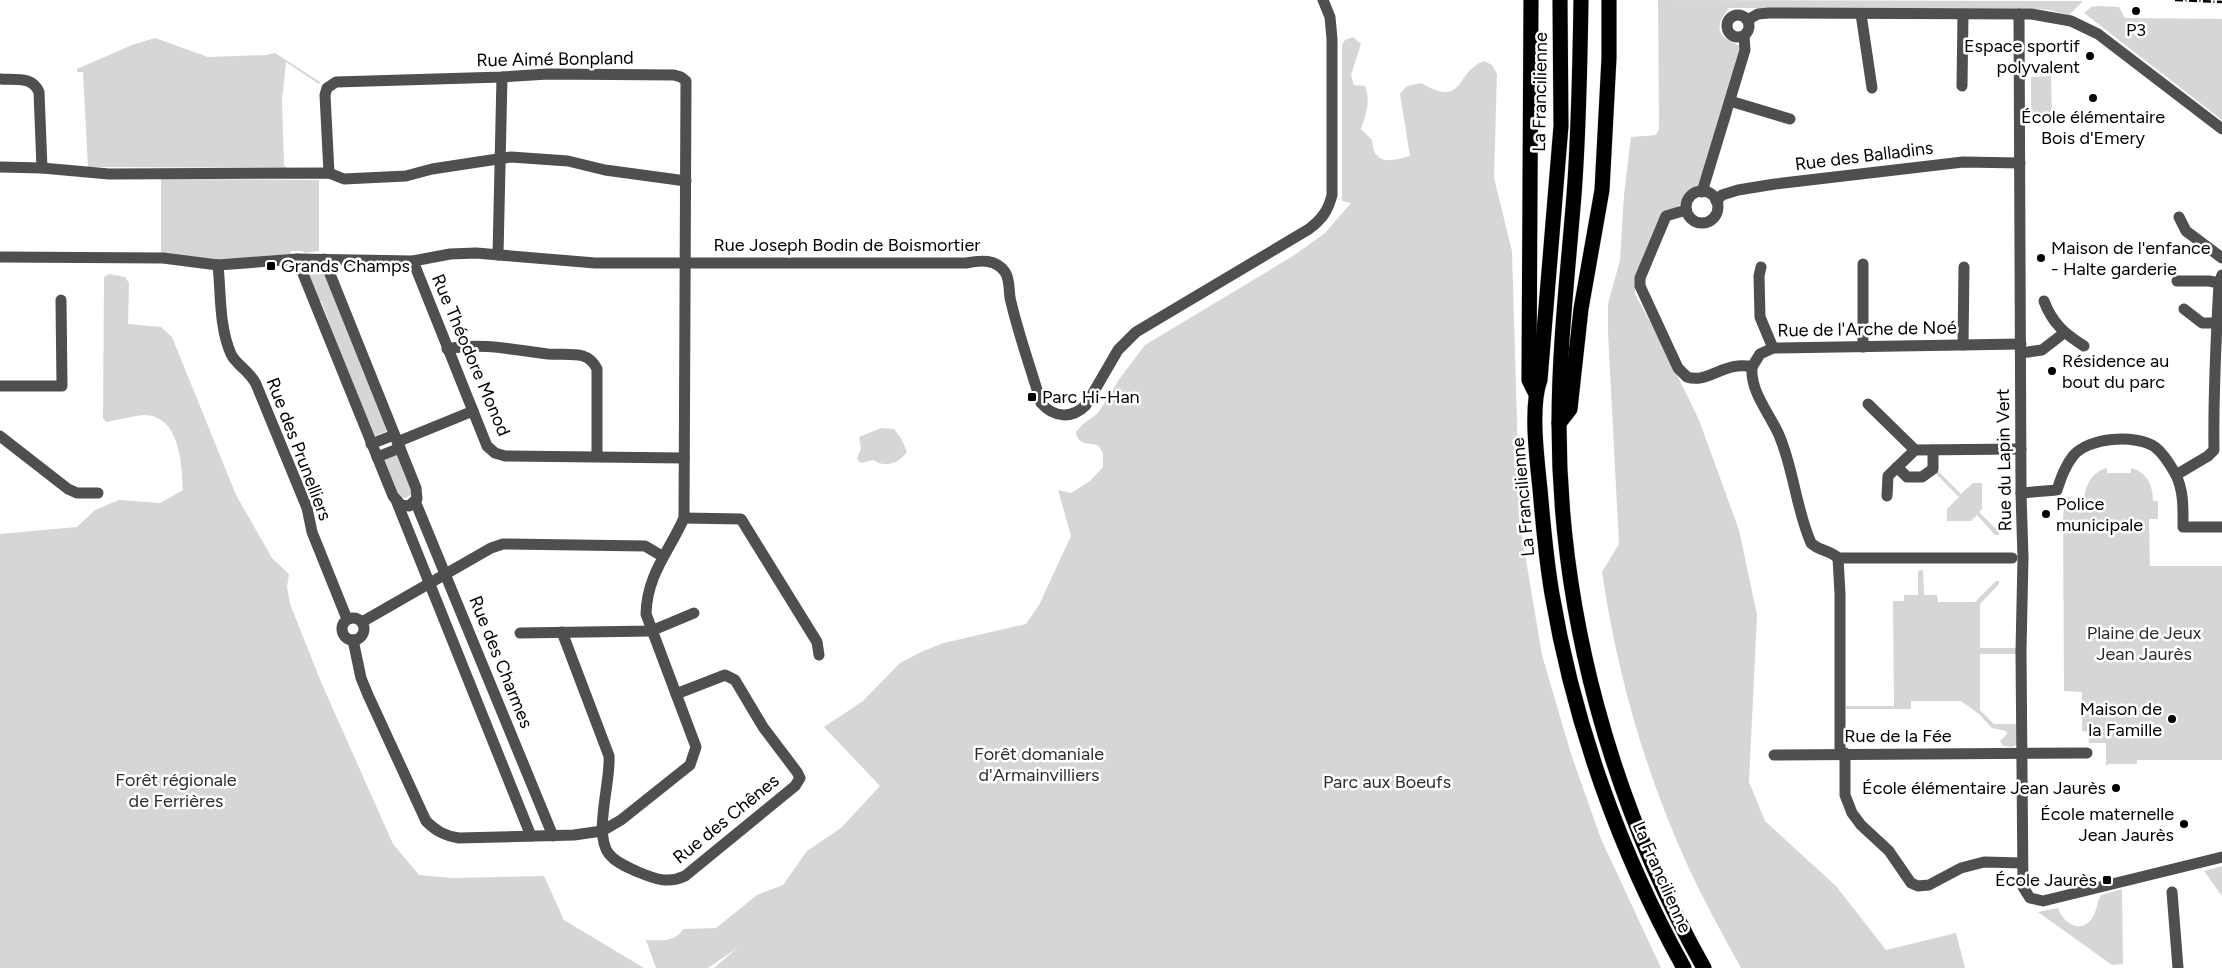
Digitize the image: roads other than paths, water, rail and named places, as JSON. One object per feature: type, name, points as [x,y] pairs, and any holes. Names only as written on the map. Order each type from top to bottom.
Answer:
[{"type":"highway","points":[[1532,0],[1529,380],[1535,392]]},
{"type":"highway","name":"La Francilienne","points":[[1560,0],[1561,126],[1540,380],[1535,392],[1537,459],[1551,593],[1577,711],[1597,772],[1635,868],[1684,968]]},
{"type":"highway","name":"La Francilienne","points":[[1581,0],[1579,103],[1564,307],[1559,423],[1566,538],[1580,632],[1592,689],[1605,734],[1633,817],[1673,910],[1704,968]]},
{"type":"highway","points":[[1559,423],[1570,409],[1581,309],[1602,190],[1609,58],[1609,0]]},
{"type":"street","name":"Rue Joseph Bodin de Boismortier","points":[[0,257],[164,258],[218,265],[297,259],[413,261],[450,254],[498,255],[595,263],[966,263],[987,261],[993,263],[1006,273],[1009,283],[1010,301],[1041,403],[1048,411],[1058,415],[1070,415],[1080,411],[1086,405],[1118,350],[1136,332],[1309,230],[1321,220],[1329,208],[1332,195],[1332,39],[1330,17],[1324,0]]},
{"type":"street","points":[[1747,20],[1758,14],[1770,13],[2020,14],[2046,16],[2071,21],[2098,34],[2222,129]]},
{"type":"street","points":[[1861,14],[1872,88]]},
{"type":"street","points":[[1962,86],[1963,14]]},
{"type":"street","name":"Rue du Lapin Vert","points":[[2020,14],[2023,887],[2026,894],[2034,900],[2043,902],[2222,857]]},
{"type":"street","points":[[1702,192],[1745,50],[1744,36],[1749,27],[1747,20],[1741,15],[1734,16],[1727,24],[1728,31],[1733,36],[1744,36]]},
{"type":"street","name":"Rue Aimé Bonpland","points":[[329,173],[325,95],[331,84],[336,82],[548,74],[680,76],[686,81],[687,89],[684,264]]},
{"type":"street","points":[[498,255],[502,77]]},
{"type":"street","points":[[0,79],[30,80],[36,84],[39,92],[42,168]]},
{"type":"street","points":[[1730,102],[1790,119]]},
{"type":"street","points":[[0,166],[109,174],[329,173],[344,179],[406,176],[432,169],[511,157],[561,160],[605,170],[686,181]]},
{"type":"street","name":"Rue des Balladins","points":[[1716,201],[1722,195],[1738,190],[1775,184],[1963,162],[2020,163]]},
{"type":"street","points":[[1702,192],[1710,194],[1716,201],[1717,212],[1711,220],[1706,222],[1696,222],[1688,215],[1686,210],[1691,196],[1702,192]]},
{"type":"street","points":[[1686,210],[1666,216],[1640,278],[1640,286],[1682,374],[1692,379],[1734,365],[1752,367],[1757,393],[1785,450],[1811,544],[1830,552],[1838,558],[2012,558]]},
{"type":"street","points":[[2179,217],[2186,231],[2222,258]]},
{"type":"street","points":[[297,259],[531,836]]},
{"type":"street","name":"Rue des Charmes","points":[[324,259],[416,488],[415,501],[553,836]]},
{"type":"street","name":"Rue Théodore Monod","points":[[413,261],[487,446],[495,453],[505,456],[684,458]]},
{"type":"street","points":[[353,640],[361,678],[426,821],[435,830],[448,836],[459,838],[574,836],[602,831],[622,820],[690,765],[696,746],[646,614],[646,598],[651,579],[684,518],[684,264]]},
{"type":"street","points":[[1863,347],[1864,264]]},
{"type":"street","name":"Rue des Prunelliers","points":[[218,265],[224,333],[232,355],[236,362],[250,373],[256,384],[307,508],[312,532],[347,619]]},
{"type":"street","points":[[1963,344],[1964,266]]},
{"type":"street","points":[[1761,267],[1759,276],[1760,317],[1774,348]]},
{"type":"street","points":[[2176,475],[2208,456],[2214,450],[2218,398],[2216,323],[2220,279],[2177,281]]},
{"type":"street","points":[[0,386],[62,386],[61,300]]},
{"type":"street","points":[[2044,301],[2051,318],[2064,333],[2084,346]]},
{"type":"street","points":[[2184,309],[2202,323],[2216,323]]},
{"type":"street","name":"Rue de l'Arche de Noé","points":[[1752,367],[1760,354],[1774,348],[1963,344],[2042,350],[2064,333]]},
{"type":"street","points":[[448,349],[469,345],[489,346],[584,356],[593,361],[596,369],[597,456]]},
{"type":"street","points":[[1868,404],[1915,450]]},
{"type":"street","points":[[377,457],[397,442],[473,411]]},
{"type":"street","points":[[0,436],[68,489],[78,493],[98,493]]},
{"type":"street","points":[[2021,493],[2057,490],[2064,470],[2074,455],[2085,446],[2101,440],[2139,440],[2156,448],[2176,475],[2182,494],[2183,527],[2222,527]]},
{"type":"street","points":[[371,444],[397,442]]},
{"type":"street","points":[[1887,496],[1888,476],[1915,450],[2021,449]]},
{"type":"street","points":[[1897,467],[1907,477],[1922,478],[1933,469],[1932,450]]},
{"type":"street","points":[[396,500],[404,506],[415,501]]},
{"type":"street","points":[[684,518],[740,519],[817,642],[819,655]]},
{"type":"street","points":[[362,622],[491,548],[503,544],[645,546],[662,556]]},
{"type":"street","points":[[2012,558],[2014,553],[2023,551]]},
{"type":"street","points":[[1838,558],[1845,795],[1852,813],[1861,825],[1889,851],[1905,876],[1914,885],[1929,885],[1961,868],[1984,862],[2022,863]]},
{"type":"street","points":[[2012,558],[2014,563],[2023,565]]},
{"type":"street","points":[[520,633],[651,631],[694,613]]},
{"type":"street","points":[[354,618],[362,622],[363,633],[359,638],[353,640],[346,638],[342,632],[343,624],[347,619],[354,618]]},
{"type":"street","points":[[562,632],[609,756],[610,767],[602,831]]},
{"type":"street","name":"Rue des Chênes","points":[[602,831],[608,853],[618,862],[658,881],[678,880],[798,784],[800,778],[797,772],[763,727],[735,680],[730,676],[725,675],[676,694]]},
{"type":"street","name":"Rue de la Fée","points":[[1774,755],[1843,753],[2087,753]]},
{"type":"street","points":[[2172,892],[2178,968]]},
{"type":"railway","points":[[2175,0],[2222,2]]},
{"type":"place","name":"P3","points":[[2136,11]]},
{"type":"place","name":"Espace sportif polyvalent","points":[[2090,56]]},
{"type":"place","name":"École élémentaire Bois d'Emery","points":[[2093,98]]},
{"type":"place","name":"Maison de l'enfance - Halte garderie","points":[[2041,258]]},
{"type":"place","name":"Grands Champs","points":[[271,266]]},
{"type":"place","name":"Résidence au bout du parc","points":[[2052,371]]},
{"type":"place","name":"Parc Hi-Han","points":[[1032,397]]},
{"type":"place","name":"Police municipale","points":[[2046,514]]},
{"type":"place","name":"Maison de la Famille","points":[[2172,719]]},
{"type":"place","name":"École élémentaire Jean Jaurès","points":[[2116,788]]},
{"type":"place","name":"École maternelle Jean Jaurès","points":[[2184,824]]},
{"type":"place","name":"École Jaurès","points":[[2107,880]]},
{"type":"park label","name":"Plaine de Jeux Jean Jaurès","points":[[2144,643]]},
{"type":"park label","name":"Forêt domaniale d'Armainvilliers","points":[[1039,764]]},
{"type":"park label","name":"Parc aux Boeufs","points":[[1387,782]]},
{"type":"park label","name":"Forêt régionale de Ferrières","points":[[176,790]]}]
